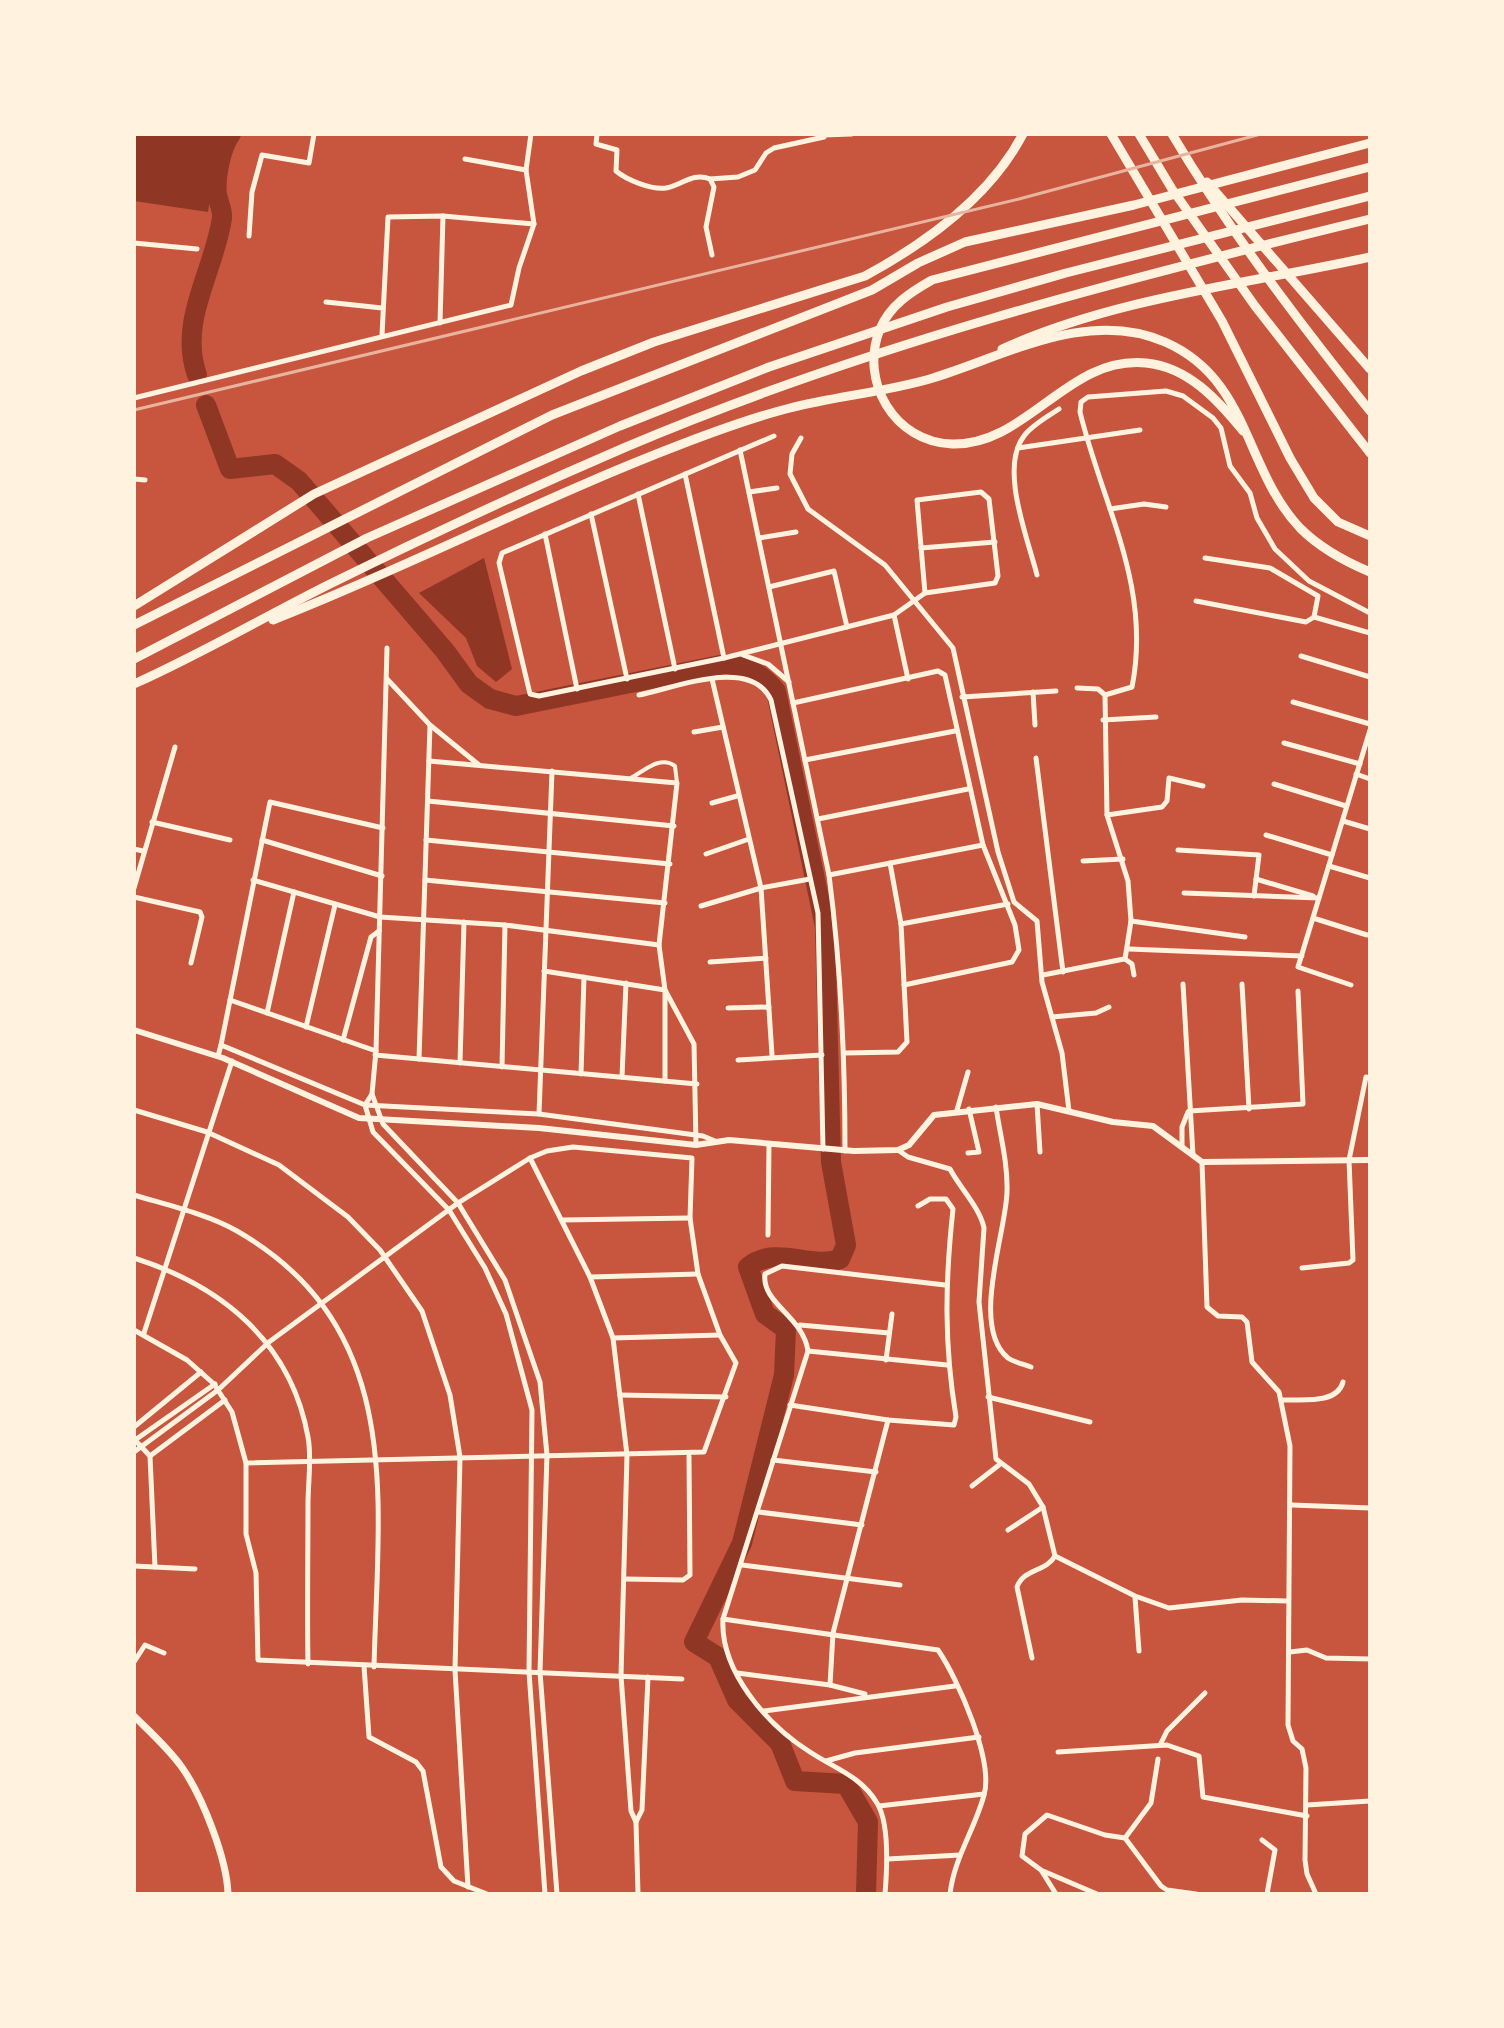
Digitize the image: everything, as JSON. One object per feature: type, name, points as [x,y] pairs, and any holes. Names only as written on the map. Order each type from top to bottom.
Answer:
[{"type":"highway","points":[[134,606],[314,494],[581,371],[654,342],[837,287],[895,259],[962,209],[999,171],[1023,134]]},
{"type":"highway","points":[[1111,134],[1222,321],[1290,458],[1314,498],[1338,522],[1370,536]]},
{"type":"highway","points":[[1139,134],[1172,189],[1255,306],[1370,453]]},
{"type":"highway","points":[[1172,134],[1286,306],[1370,411]]},
{"type":"highway","points":[[134,625],[552,415],[872,290],[918,263],[965,242],[1235,179],[1370,143]]},
{"type":"highway","points":[[1185,155],[1308,301],[1370,369]]},
{"type":"highway","points":[[1253,443],[1223,406],[1199,385],[1175,371],[1147,363],[1122,363],[1097,370],[1065,386],[1015,424],[980,440],[953,444],[932,440],[898,420],[885,406],[876,386],[874,349],[880,328],[892,309],[909,293],[932,280],[1370,167]]},
{"type":"highway","points":[[134,659],[367,538],[563,450],[769,367],[977,298],[1150,249],[1370,196]]},
{"type":"highway","points":[[134,684],[329,584],[629,446],[777,390],[955,330],[1370,219]]},
{"type":"highway","points":[[968,365],[1040,332],[1109,311],[1370,257]]},
{"type":"highway","points":[[232,636],[337,595],[681,444],[787,408],[932,378],[1066,335],[1104,328],[1136,332],[1166,342],[1194,358],[1219,382],[1253,443],[1281,503],[1301,528],[1324,548],[1370,572]]},
{"type":"main road","points":[[134,1716],[183,1768],[221,1856],[228,1894]]},
{"type":"street","points":[[249,236],[252,192],[262,155],[309,163],[314,134]]},
{"type":"street","points":[[134,398],[511,305],[534,224],[526,170],[531,134]]},
{"type":"street","points":[[597,134],[596,144],[617,150],[616,171],[625,178],[662,189],[702,176],[710,179],[738,177],[755,170],[766,153],[774,148],[824,136],[851,134]]},
{"type":"street","points":[[465,159],[526,170]]},
{"type":"street","points":[[710,179],[714,187],[706,227],[712,255]]},
{"type":"street","points":[[382,335],[388,217],[443,216],[534,224]]},
{"type":"street","points":[[440,323],[443,216]]},
{"type":"street","points":[[134,243],[197,249]]},
{"type":"street","points":[[326,302],[382,308]]},
{"type":"street","points":[[1105,695],[1133,685],[1138,622],[1134,584],[1086,437],[1080,412],[1084,398],[1154,390],[1183,396],[1213,418],[1221,428],[1230,466],[1250,493],[1257,518],[1286,563],[1340,599],[1370,613]]},
{"type":"street","points":[[1037,575],[1012,475],[1017,448],[1024,436],[1059,409]]},
{"type":"street","points":[[1017,448],[1140,430]]},
{"type":"street","points":[[774,436],[502,553],[499,563],[527,691],[539,696],[724,658],[894,615],[925,593],[995,583],[998,576],[995,542],[986,494],[917,500],[925,593]]},
{"type":"street","points":[[801,438],[792,454],[790,474],[808,509],[885,565],[953,648],[998,852],[1014,902],[1037,921],[1043,975],[1062,1053],[1069,1111]]},
{"type":"street","points":[[740,450],[829,875],[845,1053],[844,1151]]},
{"type":"street","points":[[685,474],[724,658]]},
{"type":"street","points":[[134,479],[145,480]]},
{"type":"street","points":[[749,492],[777,488]]},
{"type":"street","points":[[638,494],[675,669]]},
{"type":"street","points":[[1110,509],[1144,504],[1166,507]]},
{"type":"street","points":[[591,514],[627,679]]},
{"type":"street","points":[[759,538],[796,532]]},
{"type":"street","points":[[545,534],[577,689]]},
{"type":"street","points":[[921,548],[995,542]]},
{"type":"street","points":[[1196,601],[1306,622],[1314,617],[1318,596],[1270,568],[1205,558]]},
{"type":"street","points":[[769,587],[834,571],[847,627]]},
{"type":"street","points":[[894,615],[908,679]]},
{"type":"street","points":[[1314,617],[1370,633]]},
{"type":"street","points":[[387,648],[376,1053],[372,1094],[365,1105],[373,1132],[449,1210],[485,1268],[506,1314],[532,1410],[529,1672],[545,1894]]},
{"type":"street","points":[[740,654],[768,664],[789,683]]},
{"type":"street","points":[[1301,656],[1370,677]]},
{"type":"street","points":[[793,703],[938,671],[945,675],[955,731],[983,845],[1008,904],[1019,950],[1016,960],[904,985]]},
{"type":"street","points":[[639,695],[712,679],[744,677],[769,694],[810,879],[821,950],[826,1151]]},
{"type":"street","points":[[386,678],[430,725],[479,765]]},
{"type":"street","points":[[712,679],[761,888],[772,1055]]},
{"type":"street","points":[[1077,688],[1098,689],[1105,695]]},
{"type":"street","points":[[962,697],[1056,691]]},
{"type":"street","points":[[1033,692],[1035,725]]},
{"type":"street","points":[[1105,695],[1103,720],[1107,815],[1123,859],[1131,921],[1125,959]]},
{"type":"street","points":[[1293,702],[1370,727],[1298,967],[1351,985]]},
{"type":"street","points":[[1103,720],[1156,717]]},
{"type":"street","points":[[419,1059],[430,725]]},
{"type":"street","points":[[694,732],[723,727]]},
{"type":"street","points":[[805,760],[955,731]]},
{"type":"street","points":[[1284,743],[1360,764]]},
{"type":"street","points":[[134,888],[175,747]]},
{"type":"street","points":[[1036,758],[1063,972]]},
{"type":"street","points":[[429,761],[677,783]]},
{"type":"street","points":[[631,778],[660,761],[668,761],[675,766],[674,826],[659,945],[665,990],[665,1081]]},
{"type":"street","points":[[539,1114],[552,771]]},
{"type":"street","points":[[1356,774],[1370,779]]},
{"type":"street","points":[[1107,815],[1162,807],[1167,801],[1169,778],[1203,786]]},
{"type":"street","points":[[1274,784],[1346,806]]},
{"type":"street","points":[[818,819],[968,789]]},
{"type":"street","points":[[712,803],[737,796]]},
{"type":"street","points":[[218,1056],[268,805],[275,800],[383,828]]},
{"type":"street","points":[[428,801],[674,826]]},
{"type":"street","points":[[1343,821],[1370,829]]},
{"type":"street","points":[[152,822],[230,840]]},
{"type":"street","points":[[1266,835],[1332,855]]},
{"type":"street","points":[[706,854],[749,839]]},
{"type":"street","points":[[262,840],[382,876]]},
{"type":"street","points":[[426,840],[549,849],[670,864]]},
{"type":"street","points":[[829,875],[983,845]]},
{"type":"street","points":[[134,849],[143,851]]},
{"type":"street","points":[[1178,850],[1259,855],[1254,896]]},
{"type":"street","points":[[1083,861],[1123,859]]},
{"type":"street","points":[[845,1053],[898,1052],[906,1046],[901,924],[890,863]]},
{"type":"street","points":[[1329,866],[1370,878]]},
{"type":"street","points":[[701,906],[761,888],[810,879]]},
{"type":"street","points":[[1256,879],[1319,898]]},
{"type":"street","points":[[253,880],[380,917],[546,929],[659,945]]},
{"type":"street","points":[[425,880],[548,889],[665,903]]},
{"type":"street","points":[[267,1013],[294,892]]},
{"type":"street","points":[[1184,893],[1319,898]]},
{"type":"street","points":[[134,897],[200,912],[202,917],[191,963]]},
{"type":"street","points":[[901,924],[1008,904]]},
{"type":"street","points":[[306,1027],[335,905]]},
{"type":"street","points":[[1313,918],[1367,935]]},
{"type":"street","points":[[1131,921],[1245,937]]},
{"type":"street","points":[[460,1063],[464,922]]},
{"type":"street","points":[[502,1067],[505,925]]},
{"type":"street","points":[[343,1040],[371,937],[379,931]]},
{"type":"street","points":[[1129,949],[1302,956]]},
{"type":"street","points":[[710,962],[766,958]]},
{"type":"street","points":[[1043,975],[1125,959],[1132,964],[1134,975]]},
{"type":"street","points":[[544,971],[665,990]]},
{"type":"street","points":[[581,1074],[584,977]]},
{"type":"street","points":[[622,1077],[626,983]]},
{"type":"street","points":[[1183,984],[1193,1156]]},
{"type":"street","points":[[1242,984],[1249,1109]]},
{"type":"street","points":[[665,990],[692,1039],[697,1084],[696,1145]]},
{"type":"street","points":[[1189,1111],[1300,1105],[1304,1100],[1298,991]]},
{"type":"street","points":[[230,1000],[376,1053],[697,1084]]},
{"type":"street","points":[[728,1008],[769,1007]]},
{"type":"street","points":[[1052,1017],[1096,1013],[1109,1007]]},
{"type":"street","points":[[134,1030],[232,1061],[350,1115],[367,1119],[539,1128],[696,1145],[715,1141]]},
{"type":"street","points":[[221,1045],[310,1079],[365,1105],[539,1114],[696,1135],[715,1141],[826,1151],[898,1150],[909,1145],[934,1115],[957,1110],[1037,1104],[1113,1122],[1153,1126],[1202,1162],[1370,1160]]},
{"type":"street","points":[[738,1060],[772,1055],[822,1055]]},
{"type":"street","points":[[144,1333],[232,1061]]},
{"type":"street","points":[[957,1110],[968,1072]]},
{"type":"street","points":[[1302,1268],[1353,1260],[1349,1160],[1366,1094],[1366,1077]]},
{"type":"street","points":[[372,1094],[381,1119],[458,1203],[505,1280],[540,1382],[547,1455],[540,1672],[557,1894]]},
{"type":"street","points":[[1037,1104],[1040,1152]]},
{"type":"street","points":[[996,1106],[1007,1167],[1007,1194],[993,1275],[994,1335],[1005,1355],[1031,1367]]},
{"type":"street","points":[[968,1153],[979,1152],[969,1109]]},
{"type":"street","points":[[134,1110],[207,1132],[279,1165],[348,1217],[385,1256],[422,1311],[450,1395],[460,1457],[455,1670],[468,1887]]},
{"type":"street","points":[[1182,1147],[1182,1127],[1189,1111]]},
{"type":"street","points":[[768,1235],[769,1144]]},
{"type":"street","points":[[155,1567],[150,1456],[134,1440],[223,1382],[269,1342],[458,1203],[530,1158],[547,1151],[573,1147],[692,1158],[690,1218],[698,1274],[720,1335],[736,1363],[726,1397],[705,1451],[701,1454],[308,1459],[246,1463]]},
{"type":"street","points":[[898,1150],[908,1157],[950,1169],[963,1194],[982,1217],[984,1241],[979,1302],[993,1442],[998,1462],[1029,1484],[1043,1507],[1055,1556],[1049,1565],[1025,1574],[1017,1587],[1032,1658]]},
{"type":"street","points":[[530,1158],[590,1277],[613,1338],[627,1455],[621,1676],[631,1811],[636,1822],[638,1894]]},
{"type":"street","points":[[1202,1162],[1207,1307],[1218,1316],[1245,1318],[1252,1362],[1275,1386],[1281,1400],[1290,1446],[1292,1505],[1287,1601],[1290,1652],[1288,1725],[1293,1741],[1305,1757],[1307,1874],[1316,1894]]},
{"type":"street","points":[[134,1195],[236,1231],[286,1267],[322,1303],[340,1330],[370,1409],[378,1459],[374,1667]]},
{"type":"street","points":[[790,1405],[951,1426],[956,1417],[947,1365],[945,1285],[951,1203],[938,1198],[918,1206]]},
{"type":"street","points":[[563,1220],[690,1218]]},
{"type":"street","points":[[134,1258],[165,1268],[211,1291],[269,1342],[297,1398],[309,1440],[308,1664]]},
{"type":"street","points":[[885,1894],[888,1859],[879,1806],[853,1777],[794,1742],[764,1711],[736,1673],[723,1642],[723,1619],[808,1351],[800,1325],[767,1291],[764,1281],[771,1268],[782,1266],[945,1285]]},
{"type":"street","points":[[590,1277],[698,1274]]},
{"type":"street","points":[[886,1360],[892,1314]]},
{"type":"street","points":[[800,1325],[889,1333]]},
{"type":"street","points":[[134,1330],[144,1333],[201,1372],[225,1400],[246,1463],[246,1534],[256,1573],[258,1660],[682,1679]]},
{"type":"street","points":[[613,1338],[720,1335]]},
{"type":"street","points":[[808,1351],[947,1365]]},
{"type":"street","points":[[134,1427],[201,1372]]},
{"type":"street","points":[[1281,1400],[1330,1397],[1338,1393],[1343,1382]]},
{"type":"street","points":[[134,1452],[216,1387]]},
{"type":"street","points":[[620,1395],[726,1397]]},
{"type":"street","points":[[988,1397],[1090,1422]]},
{"type":"street","points":[[150,1456],[225,1400]]},
{"type":"street","points":[[830,1685],[833,1633],[888,1420]]},
{"type":"street","points":[[625,1579],[683,1580],[690,1575],[689,1456]]},
{"type":"street","points":[[773,1460],[876,1472]]},
{"type":"street","points":[[972,1486],[998,1462]]},
{"type":"street","points":[[1292,1505],[1370,1508]]},
{"type":"street","points":[[1008,1530],[1043,1507]]},
{"type":"street","points":[[759,1512],[862,1525]]},
{"type":"street","points":[[1055,1556],[1135,1596],[1169,1608],[1242,1600],[1287,1601]]},
{"type":"street","points":[[742,1565],[900,1585]]},
{"type":"street","points":[[134,1566],[195,1569]]},
{"type":"street","points":[[1135,1596],[1139,1651]]},
{"type":"street","points":[[723,1619],[938,1650],[979,1737],[987,1776],[985,1794],[960,1855],[950,1894]]},
{"type":"street","points":[[134,1662],[145,1645],[164,1653]]},
{"type":"street","points":[[1290,1652],[1307,1650],[1326,1658],[1370,1659]]},
{"type":"street","points":[[364,1666],[369,1737],[416,1762],[423,1771],[441,1867],[446,1876],[487,1894]]},
{"type":"street","points":[[736,1673],[830,1685],[869,1694]]},
{"type":"street","points":[[636,1822],[642,1810],[648,1677]]},
{"type":"street","points":[[764,1711],[869,1694],[955,1686]]},
{"type":"street","points":[[1160,1746],[1167,1731],[1205,1693]]},
{"type":"street","points":[[826,1761],[855,1753],[979,1737]]},
{"type":"street","points":[[1058,1752],[1160,1746],[1199,1756],[1203,1797],[1307,1816]]},
{"type":"street","points":[[1125,1838],[1151,1803],[1158,1759]]},
{"type":"street","points":[[879,1806],[985,1794]]},
{"type":"street","points":[[1307,1805],[1370,1801]]},
{"type":"street","points":[[1097,1894],[1041,1870],[1022,1856],[1025,1834],[1047,1815],[1105,1835],[1125,1838],[1168,1892],[1195,1894]]},
{"type":"street","points":[[1262,1840],[1275,1850],[1267,1894]]},
{"type":"street","points":[[888,1859],[960,1855]]},
{"type":"street","points":[[1041,1870],[1056,1894]]},
{"type":"shaded area","points":[[134,134],[219,134],[208,212],[134,201]]},
{"type":"shaded area","points":[[484,558],[512,669],[496,682],[477,666],[466,638],[419,593]]},
{"type":"waterway","points":[[197,375],[192,355],[194,316],[218,238],[222,212],[217,180],[222,154],[231,134]]},
{"type":"waterway","points":[[206,405],[230,469],[275,464],[299,481],[445,651],[469,684],[490,699],[516,706],[725,664],[754,672],[776,691],[825,927],[831,1162],[846,1245],[840,1259],[828,1262],[782,1257],[759,1261],[748,1267],[765,1314],[786,1329],[784,1375],[742,1543],[694,1642],[718,1657],[737,1700],[780,1743],[795,1781],[846,1784],[868,1822],[866,1894]]},
{"type":"railway","points":[[134,410],[1019,199],[1261,134]]}]
